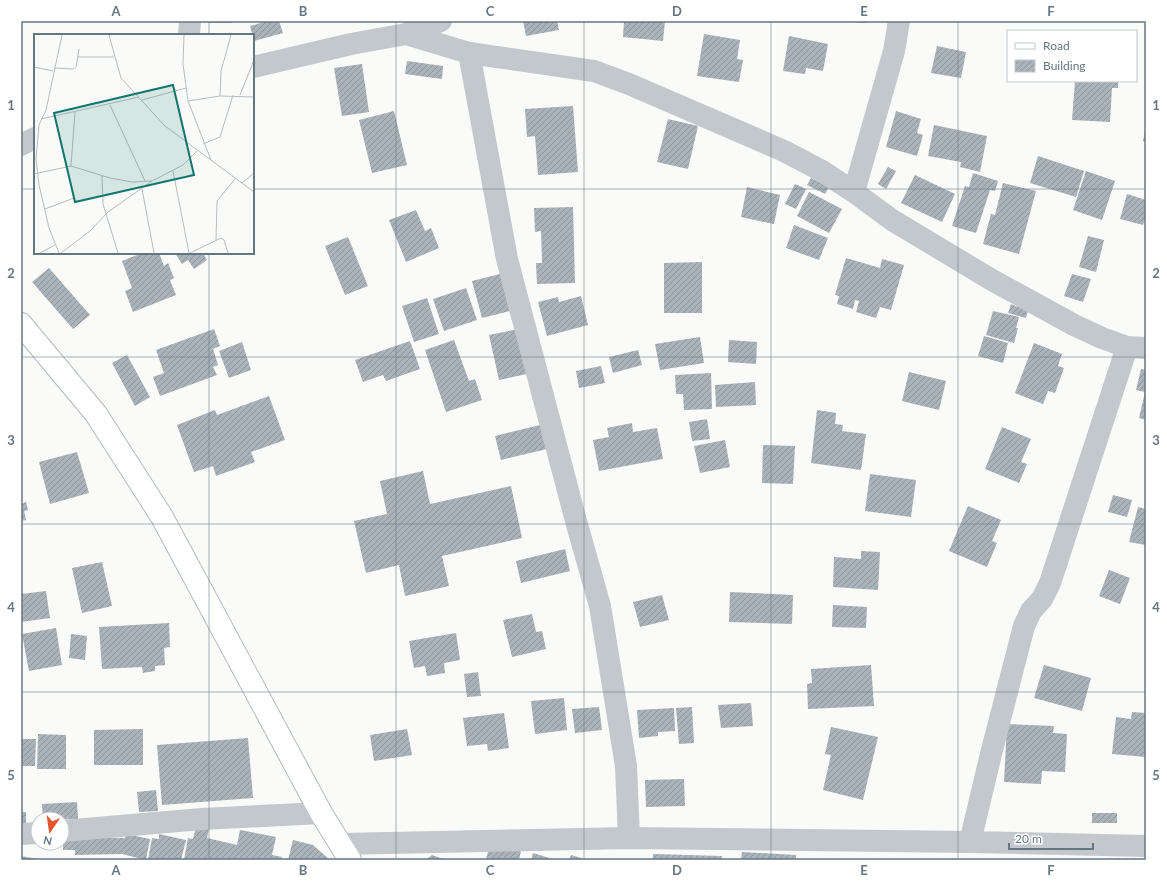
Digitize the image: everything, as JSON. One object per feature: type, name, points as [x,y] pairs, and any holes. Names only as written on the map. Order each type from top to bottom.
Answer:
[{"type":"street","points":[[189,34],[190,21]]},
{"type":"street","points":[[254,67],[351,44],[406,34],[441,21]]},
{"type":"street","points":[[854,192],[894,51],[899,21]]},
{"type":"street","points":[[406,34],[469,53],[594,71],[629,84],[784,151],[822,171],[892,220],[992,280],[1074,325],[1102,338],[1137,348],[1050,583],[1042,599],[1031,611],[1024,626],[990,754],[970,842]]},
{"type":"street","points":[[469,53],[507,259],[600,606],[626,766],[629,838]]},
{"type":"street","points":[[21,145],[34,138]]},
{"type":"street","points":[[21,324],[96,414],[162,517],[321,813],[345,852],[629,838],[970,842],[1146,846]]},
{"type":"street","points":[[70,830],[202,819],[321,813]]},
{"type":"building","points":[[209,21],[232,21],[232,23],[209,23]]},
{"type":"building","points":[[268,21],[279,21],[283,33],[254,41],[254,34],[252,34],[250,26]]},
{"type":"building","points":[[523,21],[557,21],[559,30],[526,36]]},
{"type":"building","points":[[624,21],[665,21],[663,41],[623,37]]},
{"type":"building","points":[[866,21],[866,23],[852,22]]},
{"type":"building","points":[[704,34],[740,40],[737,59],[743,60],[739,82],[697,76]]},
{"type":"building","points":[[789,36],[828,44],[823,71],[806,68],[805,74],[783,71]]},
{"type":"building","points":[[937,46],[966,52],[961,78],[931,73]]},
{"type":"building","points":[[407,61],[443,66],[442,79],[405,74]]},
{"type":"building","points":[[362,64],[369,112],[342,116],[334,68]]},
{"type":"building","points":[[1075,82],[1118,82],[1118,88],[1112,88],[1110,122],[1072,120]]},
{"type":"building","points":[[573,106],[578,172],[538,175],[535,136],[527,137],[525,109]]},
{"type":"building","points":[[394,111],[407,165],[372,173],[359,120]]},
{"type":"building","points":[[896,111],[921,119],[917,133],[923,135],[917,156],[886,147]]},
{"type":"building","points":[[668,119],[698,126],[688,169],[657,162]]},
{"type":"building","points":[[934,125],[987,136],[980,172],[960,167],[961,162],[928,156]]},
{"type":"building","points":[[1146,131],[1146,142],[1143,141]]},
{"type":"building","points":[[1038,156],[1084,171],[1076,197],[1030,183]]},
{"type":"building","points":[[888,167],[896,171],[886,189],[878,184]]},
{"type":"building","points":[[1086,171],[1115,181],[1102,220],[1073,210]]},
{"type":"building","points":[[973,173],[998,181],[995,191],[990,190],[976,233],[952,226],[965,186],[969,187]]},
{"type":"building","points":[[915,175],[955,194],[942,222],[901,203]]},
{"type":"building","points":[[811,178],[829,187],[825,194],[807,185]]},
{"type":"building","points":[[1003,183],[1036,191],[1019,254],[983,244],[991,214],[995,215]]},
{"type":"building","points":[[795,184],[806,189],[796,209],[785,204]]},
{"type":"building","points":[[747,187],[780,195],[774,224],[741,217]]},
{"type":"building","points":[[809,192],[842,209],[829,233],[797,216]]},
{"type":"building","points":[[1127,194],[1146,200],[1146,216],[1143,225],[1120,219]]},
{"type":"building","points":[[573,207],[575,283],[537,284],[536,263],[542,263],[541,231],[535,232],[534,208]]},
{"type":"building","points":[[416,210],[425,231],[431,228],[439,248],[406,262],[389,220]]},
{"type":"building","points":[[794,225],[828,238],[819,260],[786,248]]},
{"type":"building","points":[[1088,236],[1104,240],[1096,272],[1079,267]]},
{"type":"building","points":[[348,237],[368,286],[345,295],[325,246]]},
{"type":"building","points":[[140,254],[159,254],[164,266],[168,263],[174,278],[170,280],[176,295],[133,312],[125,291],[132,288],[122,261]]},
{"type":"building","points":[[176,254],[204,254],[207,260],[194,269],[188,260],[182,264]]},
{"type":"building","points":[[846,258],[880,268],[882,259],[904,265],[891,310],[880,307],[876,318],[856,312],[859,301],[855,300],[853,309],[837,304],[839,296],[835,295]]},
{"type":"building","points":[[702,262],[702,313],[664,313],[664,263]]},
{"type":"building","points":[[49,268],[90,315],[73,329],[32,282]]},
{"type":"building","points":[[500,274],[510,311],[482,318],[472,281]]},
{"type":"building","points":[[1072,274],[1091,279],[1083,302],[1064,296]]},
{"type":"building","points":[[466,288],[477,320],[444,331],[433,299]]},
{"type":"building","points":[[581,296],[588,325],[547,336],[538,302],[558,297],[559,302]]},
{"type":"building","points":[[427,298],[439,334],[414,342],[402,306]]},
{"type":"building","points":[[1011,304],[1028,311],[1026,318],[1008,313]]},
{"type":"building","points":[[993,311],[1019,317],[1014,343],[986,335]]},
{"type":"building","points":[[214,329],[220,346],[213,349],[218,365],[213,367],[217,375],[160,396],[153,377],[164,373],[156,350]]},
{"type":"building","points":[[518,329],[527,374],[499,380],[489,335]]},
{"type":"building","points":[[984,336],[1008,343],[1003,363],[978,356]]},
{"type":"building","points":[[700,337],[704,363],[660,370],[655,344]]},
{"type":"building","points":[[454,340],[469,381],[475,379],[482,400],[446,412],[425,350]]},
{"type":"building","points":[[729,340],[757,342],[756,364],[728,362]]},
{"type":"building","points":[[410,341],[420,369],[386,381],[383,375],[363,382],[355,360]]},
{"type":"building","points":[[242,342],[251,370],[229,378],[219,351]]},
{"type":"building","points":[[1034,343],[1062,354],[1058,366],[1064,368],[1055,393],[1048,391],[1043,404],[1015,393]]},
{"type":"building","points":[[638,350],[642,365],[613,373],[609,357]]},
{"type":"building","points":[[127,355],[150,397],[135,406],[112,363]]},
{"type":"building","points":[[601,366],[605,383],[579,388],[576,371]]},
{"type":"building","points":[[1141,369],[1146,370],[1146,420],[1139,418],[1145,392],[1136,390]]},
{"type":"building","points":[[909,372],[946,381],[939,410],[902,401]]},
{"type":"building","points":[[711,373],[712,409],[684,410],[683,394],[676,394],[675,375]]},
{"type":"building","points":[[755,382],[756,405],[716,407],[715,385]]},
{"type":"building","points":[[269,396],[285,440],[251,452],[255,462],[216,476],[213,466],[194,472],[177,425],[215,410],[217,415]]},
{"type":"building","points":[[817,410],[836,413],[835,424],[843,425],[842,431],[866,434],[861,470],[811,463]]},
{"type":"building","points":[[707,419],[710,439],[692,441],[689,422]]},
{"type":"building","points":[[632,423],[633,432],[657,428],[663,459],[599,471],[593,440],[609,437],[607,428]]},
{"type":"building","points":[[540,425],[547,449],[501,460],[495,436]]},
{"type":"building","points":[[1002,427],[1031,439],[1021,462],[1027,464],[1019,483],[985,469]]},
{"type":"building","points":[[725,440],[730,467],[700,473],[694,446]]},
{"type":"building","points":[[763,445],[795,446],[793,484],[762,483]]},
{"type":"building","points":[[77,452],[89,493],[50,504],[39,462]]},
{"type":"building","points":[[423,471],[430,504],[511,486],[522,538],[442,556],[449,586],[405,596],[399,565],[366,573],[354,521],[387,514],[380,481]]},
{"type":"building","points":[[870,474],[916,480],[911,517],[865,511]]},
{"type":"building","points":[[1113,495],[1132,500],[1127,517],[1108,512]]},
{"type":"building","points":[[26,502],[28,510],[24,511],[26,520],[21,521],[21,504]]},
{"type":"building","points":[[968,506],[1001,520],[992,541],[997,543],[987,567],[949,551]]},
{"type":"building","points":[[1138,507],[1146,509],[1146,545],[1129,542]]},
{"type":"building","points":[[565,549],[570,571],[521,583],[516,561]]},
{"type":"building","points":[[861,551],[880,552],[878,590],[833,587],[834,557],[861,559]]},
{"type":"building","points":[[102,562],[112,606],[82,613],[72,568]]},
{"type":"building","points":[[1109,570],[1130,578],[1120,604],[1099,596]]},
{"type":"building","points":[[46,591],[50,618],[21,622],[21,594]]},
{"type":"building","points":[[730,592],[793,595],[792,624],[729,622]]},
{"type":"building","points":[[662,595],[669,620],[640,627],[633,602]]},
{"type":"building","points":[[833,605],[867,607],[866,628],[832,627]]},
{"type":"building","points":[[532,614],[536,632],[542,631],[546,649],[512,657],[503,620]]},
{"type":"building","points":[[169,623],[170,647],[164,648],[165,665],[155,666],[155,671],[143,673],[142,667],[102,669],[99,627]]},
{"type":"building","points":[[56,628],[62,665],[29,671],[22,634]]},
{"type":"building","points":[[456,633],[460,660],[444,663],[445,673],[427,676],[425,666],[414,668],[409,641]]},
{"type":"building","points":[[71,634],[87,636],[85,660],[69,658]]},
{"type":"building","points":[[871,665],[874,706],[808,709],[807,684],[812,683],[811,669]]},
{"type":"building","points":[[1044,665],[1091,678],[1082,711],[1034,698]]},
{"type":"building","points":[[478,672],[481,696],[467,697],[464,674]]},
{"type":"building","points":[[564,698],[567,730],[535,734],[531,701]]},
{"type":"building","points":[[751,703],[753,726],[721,728],[718,705]]},
{"type":"building","points":[[599,707],[602,730],[575,733],[572,709]]},
{"type":"building","points":[[692,707],[694,743],[679,744],[676,708]]},
{"type":"building","points":[[674,708],[675,731],[658,732],[658,736],[639,738],[637,710]]},
{"type":"building","points":[[1132,712],[1146,713],[1146,757],[1112,754],[1116,717],[1131,719]]},
{"type":"building","points":[[504,713],[509,748],[488,751],[487,744],[467,746],[463,718]]},
{"type":"building","points":[[1007,724],[1054,726],[1053,733],[1067,734],[1065,772],[1042,771],[1041,784],[1004,782]]},
{"type":"building","points":[[831,727],[878,737],[863,800],[823,790],[831,755],[825,754]]},
{"type":"building","points":[[143,729],[143,765],[94,765],[94,730]]},
{"type":"building","points":[[407,729],[412,755],[374,761],[370,735]]},
{"type":"building","points":[[38,734],[66,735],[66,769],[37,769]]},
{"type":"building","points":[[248,738],[253,798],[162,805],[157,745]]},
{"type":"building","points":[[21,739],[36,739],[35,766],[21,766]]},
{"type":"building","points":[[684,779],[685,806],[646,807],[645,780]]},
{"type":"building","points":[[156,790],[158,811],[139,812],[137,792]]},
{"type":"building","points":[[77,802],[78,819],[70,819],[70,811],[42,811],[42,804]]},
{"type":"building","points":[[21,812],[26,812],[26,828],[21,828]]},
{"type":"building","points":[[1092,813],[1117,813],[1117,823],[1092,823]]},
{"type":"building","points":[[196,827],[209,829],[207,838],[237,845],[240,830],[276,837],[272,855],[282,857],[281,860],[184,860],[188,838],[193,839]]},
{"type":"building","points":[[126,834],[150,839],[146,860],[122,854],[75,855],[75,850],[70,850],[70,838],[125,838]]},
{"type":"building","points":[[159,834],[186,840],[181,860],[148,860],[152,838],[159,839]]},
{"type":"building","points":[[293,840],[313,845],[330,860],[288,860]]},
{"type":"building","points":[[490,843],[521,851],[519,860],[486,860]]},
{"type":"building","points":[[742,852],[796,855],[796,860],[741,860]]},
{"type":"building","points":[[533,853],[556,860],[531,860]]},
{"type":"building","points":[[653,854],[722,856],[721,860],[653,860]]},
{"type":"building","points":[[432,855],[446,860],[425,860]]},
{"type":"building","points":[[571,855],[588,860],[569,860]]},
{"type":"building","points":[[21,856],[38,859],[38,860],[21,860]]}]
